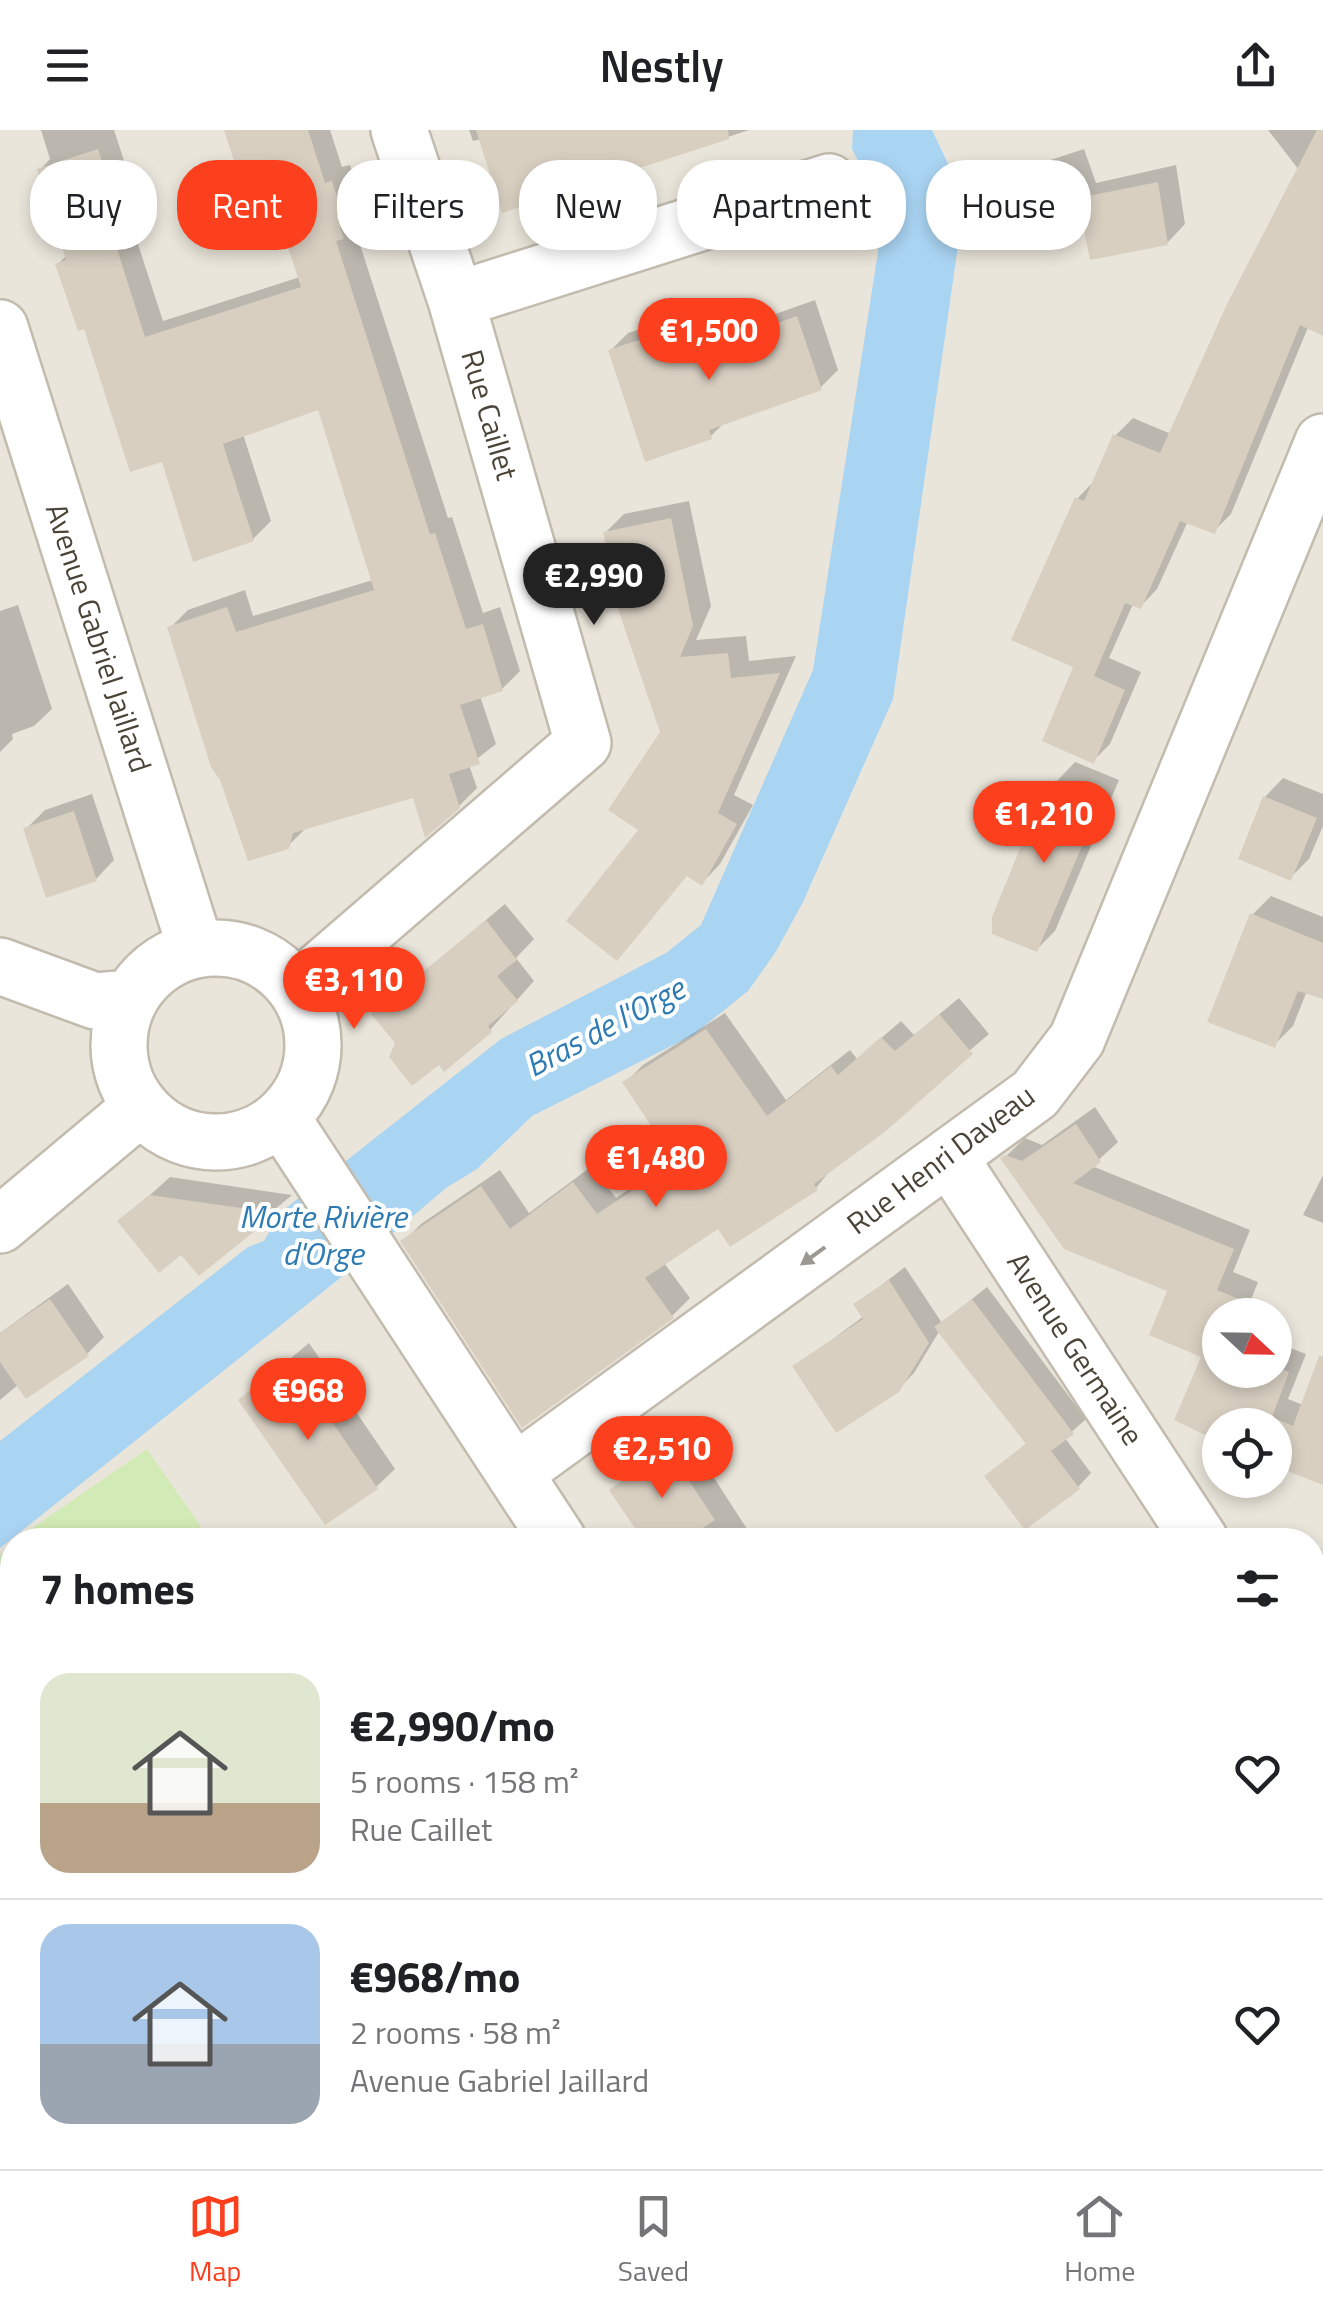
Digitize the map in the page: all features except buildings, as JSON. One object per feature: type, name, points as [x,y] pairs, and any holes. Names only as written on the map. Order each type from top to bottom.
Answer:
[{"type":"street","name":"Rue Caillet","points":[[296,990],[583,744],[456,300],[400,130]]},
{"type":"street","points":[[456,300],[677,230]]},
{"type":"street","name":"Avenue Gabriel Jaillard","points":[[0,328],[196,949]]},
{"type":"street","name":"Rue Henri Daveau","points":[[514,1473],[1035,1094],[1078,1039],[1323,442]]},
{"type":"street","points":[[224,948],[252,954],[277,969],[296,990],[308,1015],[312,1043],[309,1070],[298,1096],[281,1117],[255,1134],[209,1141],[165,1128],[141,1107],[126,1083],[118,1054],[121,1025],[131,998],[159,967],[196,949],[224,948]]},
{"type":"street","points":[[0,966],[95,1001],[131,998]]},
{"type":"street","points":[[0,1225],[141,1107]]},
{"type":"street","points":[[281,1117],[550,1528]]},
{"type":"street","name":"Avenue Germaine","points":[[949,1157],[1192,1528]]},
{"type":"shaded area","points":[[0,130],[1323,130],[1323,1528],[0,1528]]},
{"type":"green space","points":[[147,1449],[202,1528],[33,1528]]},
{"type":"water","name":"Morte Rivière d'Orge","points":[[853,130],[932,130],[946,160],[926,160],[926,250],[957,250],[893,699],[803,902],[775,953],[748,991],[693,1035],[532,1116],[477,1169],[446,1188],[334,1283],[25,1528],[0,1528],[0,1441],[248,1247],[264,1241],[281,1212],[501,1039],[666,953],[701,925],[813,670],[878,250],[906,250],[906,160],[858,160],[852,149]]},
{"type":"water label","name":"Bras de l'Orge","points":[[605,1027]]}]
